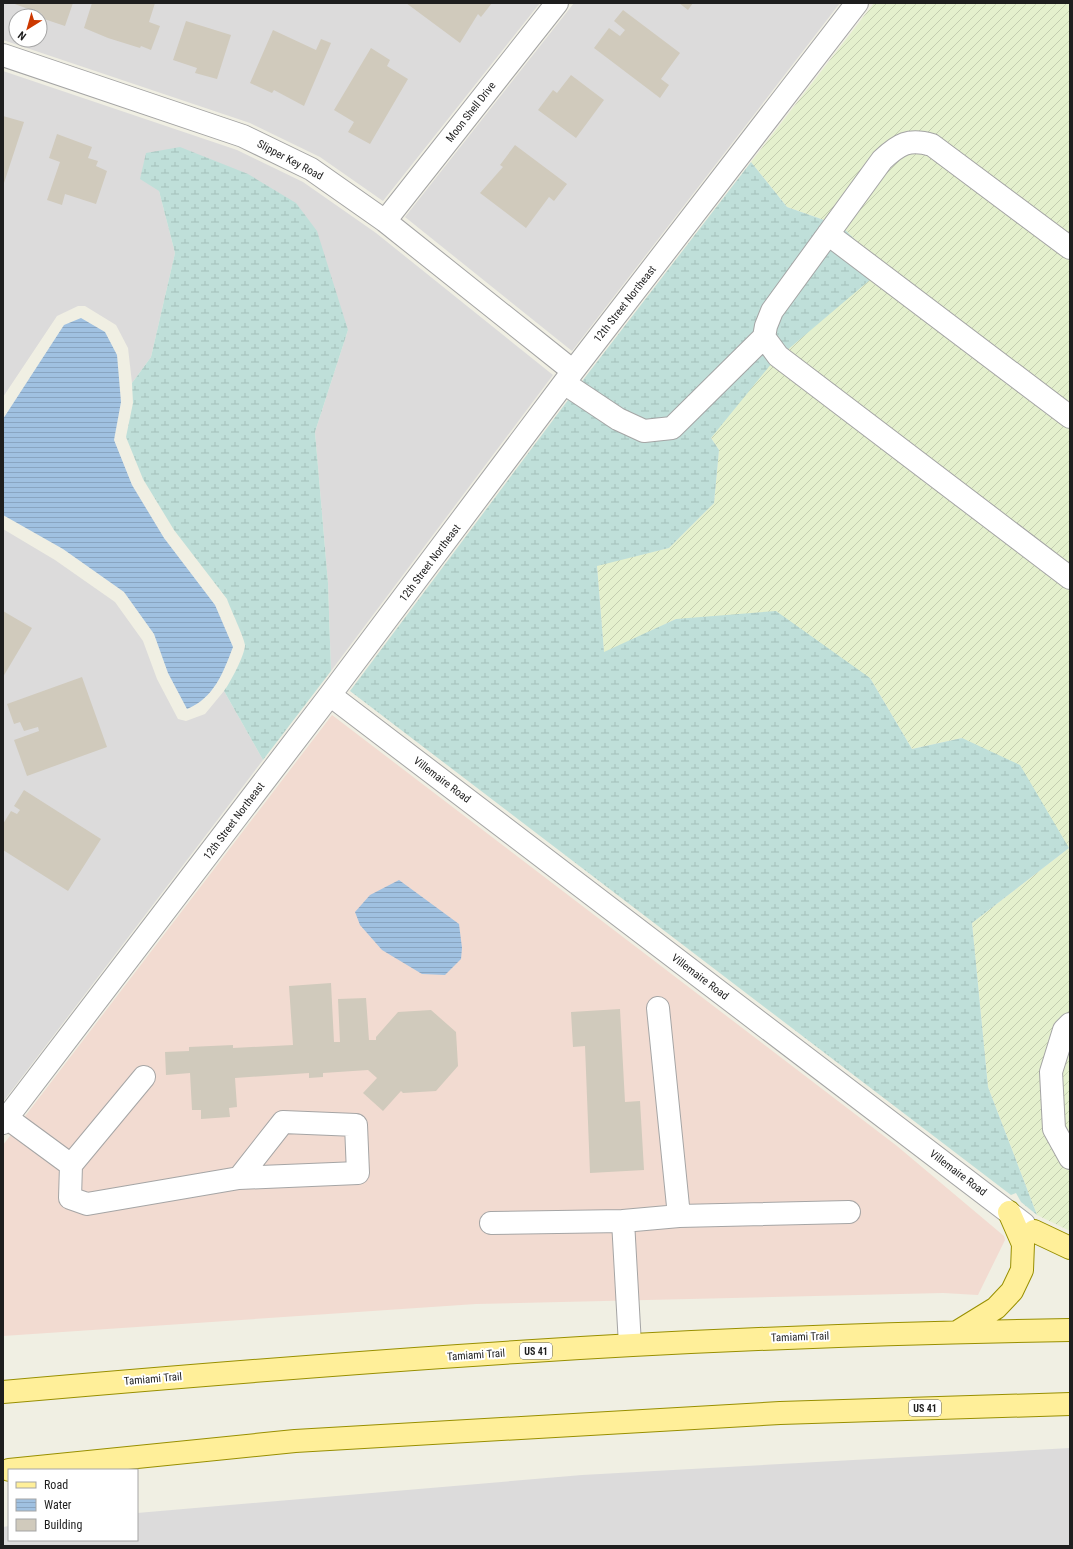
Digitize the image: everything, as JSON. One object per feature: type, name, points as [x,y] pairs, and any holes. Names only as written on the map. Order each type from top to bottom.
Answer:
[{"type":"main road","points":[[956,1332],[996,1308],[1012,1291],[1022,1270],[1023,1244],[1009,1212]]},
{"type":"main road","points":[[1034,1231],[1070,1248]]},
{"type":"main road","name":"Tamiami Trail","points":[[3,1392],[313,1366],[630,1345],[956,1332],[1070,1330]]},
{"type":"main road","points":[[3,1380],[28,1390]]},
{"type":"main road","name":"US 41","points":[[19,1469],[311,1440],[780,1413],[1070,1404]]},
{"type":"street","name":"Moon Shell Drive","points":[[385,221],[557,3]]},
{"type":"street","name":"12th Street Northeast","points":[[5,1120],[330,695],[569,377],[857,3]]},
{"type":"street","name":"Slipper Key Road","points":[[3,56],[243,136],[311,169],[385,221],[618,419],[644,431],[672,428],[764,337]]},
{"type":"street","points":[[1070,248],[932,145],[919,141],[904,143],[882,160],[772,311],[766,326],[764,337],[778,356],[1070,578]]},
{"type":"street","points":[[828,234],[1070,418]]},
{"type":"street","name":"Villemaire Road","points":[[330,695],[1070,1258]]},
{"type":"street","points":[[658,1008],[680,1216]]},
{"type":"street","points":[[1070,1024],[1064,1030],[1051,1072],[1051,1080],[1054,1129],[1070,1158]]},
{"type":"street","points":[[144,1077],[71,1165],[70,1198],[87,1204],[239,1178],[358,1173],[356,1125],[284,1122],[239,1178]]},
{"type":"street","points":[[5,1120],[71,1165]]},
{"type":"street","points":[[491,1223],[623,1221],[680,1216],[849,1212]]},
{"type":"street","points":[[623,1221],[630,1345]]},
{"type":"shaded area","points":[[3,3],[540,3],[383,201],[320,157],[250,123],[27,48],[48,48],[48,8],[8,8],[8,42],[3,40]]},
{"type":"shaded area","points":[[574,3],[840,3],[572,351],[405,217]]},
{"type":"shaded area","points":[[3,71],[237,150],[303,182],[376,233],[553,375],[331,671],[328,583],[315,432],[348,330],[159,191],[175,253],[151,357],[132,383],[128,348],[116,325],[85,306],[78,306],[57,316],[3,397]]},
{"type":"shaded area","points":[[3,529],[55,560],[115,602],[143,641],[157,679],[178,719],[186,721],[205,714],[224,691],[263,760],[3,1102]]},
{"type":"shaded area","points":[[332,715],[897,1146],[1004,1236],[1005,1240],[978,1295],[943,1293],[476,1304],[3,1336],[3,1145]]},
{"type":"shaded area","points":[[1070,1448],[1070,1546],[3,1546],[3,1527],[8,1526],[8,1541],[138,1541],[138,1513],[582,1475]]},
{"type":"green space","points":[[874,3],[1070,3],[1070,1231],[1037,1215],[988,1087],[972,923],[1069,848],[962,738],[912,749],[870,678],[676,619],[604,653],[597,565],[669,548],[714,503],[719,450],[711,438],[841,226],[787,207],[751,162]]},
{"type":"green space","points":[[180,147],[248,174],[296,203],[317,231],[348,330],[315,432],[328,583],[331,671],[263,760],[224,691],[240,662],[245,645],[227,599],[174,530],[143,479],[126,437],[133,403],[132,383],[151,357],[175,253],[159,191],[140,179],[146,153]]},
{"type":"green space","points":[[751,162],[787,207],[841,226],[884,268],[772,363],[711,438],[719,450],[714,503],[669,548],[597,566],[604,652],[676,619],[776,611],[870,678],[912,749],[962,738],[1020,765],[1069,848],[972,923],[988,1087],[1037,1215],[1021,1202],[1016,1193],[1011,1195],[350,691],[583,380]]},
{"type":"water","points":[[81,318],[105,332],[117,355],[121,402],[114,440],[132,485],[164,538],[215,605],[233,647],[221,675],[211,691],[196,704],[187,709],[168,673],[154,634],[124,592],[63,549],[3,515],[3,419],[64,325]]},
{"type":"water","points":[[399,880],[459,924],[462,948],[461,959],[445,975],[422,974],[382,950],[360,925],[355,912],[370,895]]},
{"type":"building","points":[[12,3],[73,3],[65,26],[48,20],[48,8],[26,8]]},
{"type":"building","points":[[92,3],[155,3],[149,22],[160,26],[151,50],[108,38],[84,28]]},
{"type":"building","points":[[406,3],[492,3],[481,17],[478,14],[460,43]]},
{"type":"building","points":[[679,3],[693,3],[688,10]]},
{"type":"building","points":[[623,10],[680,53],[661,79],[669,85],[660,98],[594,48],[609,28],[620,36],[625,30],[614,21]]},
{"type":"building","points":[[186,21],[231,35],[217,79],[195,73],[197,68],[173,60]]},
{"type":"building","points":[[273,30],[316,50],[321,39],[331,43],[304,106],[274,90],[272,93],[250,83]]},
{"type":"building","points":[[371,48],[390,60],[387,66],[408,79],[370,144],[348,132],[354,122],[334,110]]},
{"type":"building","points":[[571,75],[604,100],[576,138],[538,110],[553,90],[557,93]]},
{"type":"building","points":[[3,116],[24,122],[3,186]]},
{"type":"building","points":[[57,134],[92,147],[88,158],[98,161],[96,166],[107,171],[96,204],[65,194],[62,205],[47,200],[60,162],[49,158]]},
{"type":"building","points":[[515,145],[567,184],[554,201],[549,197],[526,228],[480,193],[503,167],[500,165]]},
{"type":"building","points":[[3,611],[32,628],[3,677]]},
{"type":"building","points":[[82,677],[107,747],[27,776],[14,740],[39,731],[38,727],[24,731],[20,722],[14,724],[7,704]]},
{"type":"building","points":[[24,790],[101,839],[68,891],[3,850],[3,824],[11,811],[17,814],[20,810],[14,806]]},
{"type":"building","points":[[331,983],[334,1042],[340,1042],[338,999],[366,998],[369,1040],[376,1040],[376,1037],[398,1012],[431,1010],[456,1032],[458,1066],[436,1091],[403,1093],[401,1091],[383,1111],[363,1093],[377,1078],[368,1070],[323,1073],[323,1077],[309,1078],[309,1073],[235,1078],[237,1107],[229,1108],[230,1117],[201,1119],[201,1110],[192,1110],[190,1073],[166,1075],[165,1052],[189,1051],[189,1047],[233,1045],[233,1048],[293,1045],[289,986]]},
{"type":"building","points":[[620,1009],[625,1102],[640,1101],[644,1170],[590,1173],[585,1046],[573,1047],[571,1012]]}]
